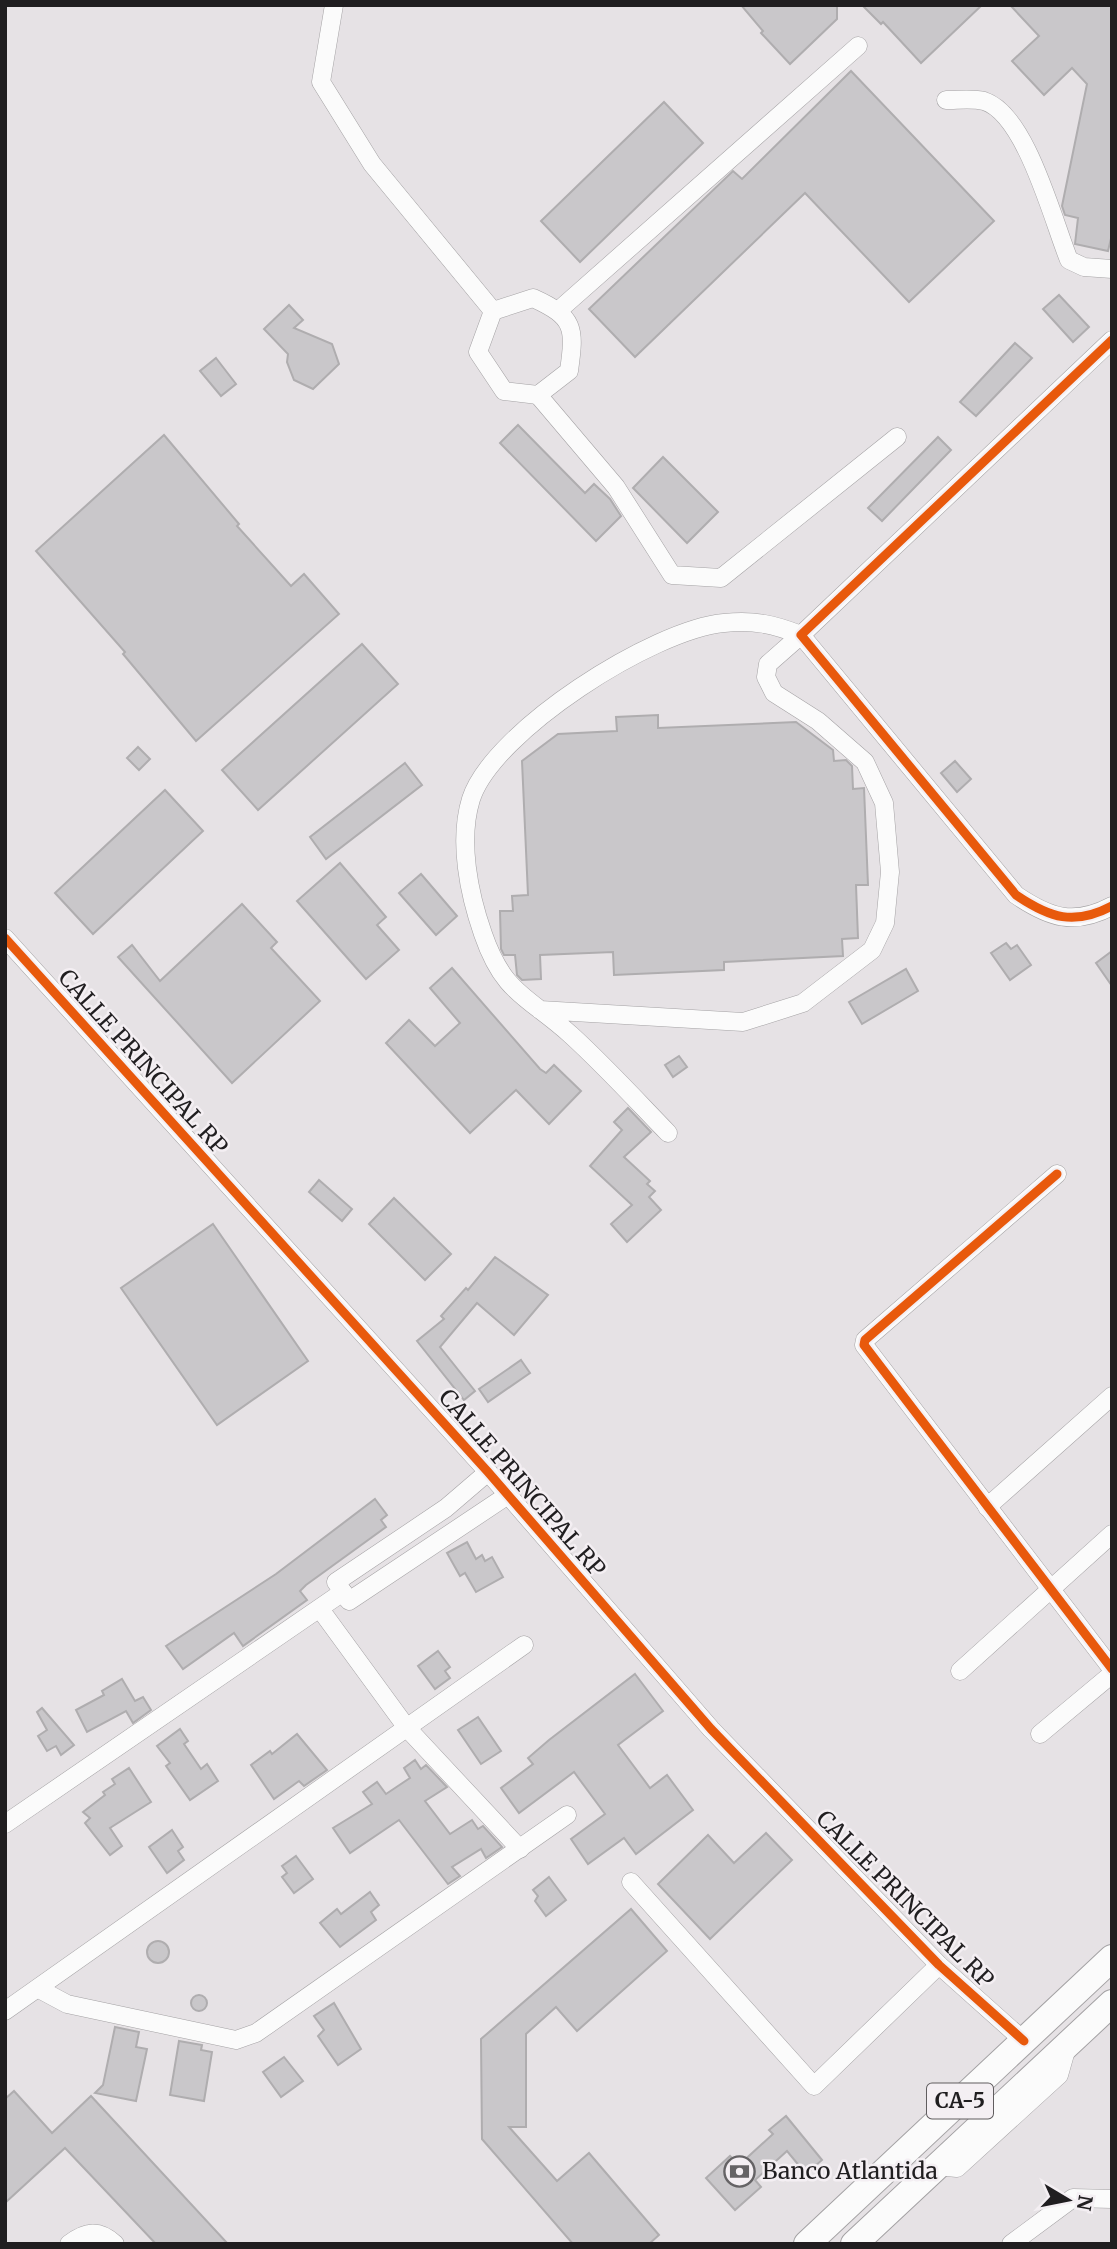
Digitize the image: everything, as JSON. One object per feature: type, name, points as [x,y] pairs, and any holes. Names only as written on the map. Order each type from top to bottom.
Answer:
[{"type":"highway","name":"CA-5","points":[[807,2244],[1112,1958]]},
{"type":"highway","name":"CA-5","points":[[854,2244],[1112,2003]]},
{"type":"highway","points":[[875,2244],[921,2202],[937,2165]]},
{"type":"street","points":[[334,5],[321,82],[372,164],[493,311]]},
{"type":"street","points":[[559,310],[858,46]]},
{"type":"street","points":[[946,100],[984,101],[1005,113],[1021,134],[1069,260],[1084,267],[1112,269]]},
{"type":"street","points":[[493,311],[533,298],[559,310],[574,336],[569,371],[538,395]]},
{"type":"street","points":[[493,311],[478,352],[504,391],[538,395],[617,487],[672,575],[721,578],[897,437]]},
{"type":"street","points":[[540,1010],[743,1022],[803,1003],[872,950],[885,923],[890,872],[884,803],[865,762],[818,721],[774,693],[766,677],[768,664],[1112,340]]},
{"type":"street","points":[[668,1133],[571,1035],[524,1000],[501,976],[483,933],[464,850],[471,798],[500,751],[581,685],[681,634],[722,623],[766,622],[801,635],[1016,895],[1038,910],[1064,918],[1088,918],[1112,906]]},
{"type":"street","name":"CALLE PRINCIPAL RP","points":[[5,938],[488,1472],[711,1729],[939,1965],[1024,2041]]},
{"type":"street","points":[[1040,1734],[1112,1672],[863,1345],[1057,1174]]},
{"type":"street","points":[[987,1507],[1112,1396]]},
{"type":"street","points":[[5,1824],[320,1609],[488,1472]]},
{"type":"street","points":[[343,1592],[508,1495]]},
{"type":"street","points":[[960,1671],[1112,1534]]},
{"type":"street","points":[[320,1609],[407,1728],[520,1850]]},
{"type":"street","points":[[5,2011],[40,1989],[524,1645]]},
{"type":"street","points":[[40,1989],[67,2004],[236,2040],[256,2033],[567,1815]]},
{"type":"street","points":[[631,1882],[814,2086],[939,1965]]},
{"type":"street","points":[[1011,2244],[1073,2198],[1112,2199]]},
{"type":"street","points":[[69,2244],[92,2232],[103,2233],[114,2244]]},
{"type":"building","points":[[741,5],[837,5],[837,19],[790,64],[761,33],[763,31]]},
{"type":"building","points":[[862,5],[982,5],[921,63],[883,22],[881,24]]},
{"type":"building","points":[[1010,5],[1112,5],[1112,234],[1108,251],[1075,244],[1078,218],[1065,215],[1062,206],[1087,84],[1072,68],[1044,95],[1012,61],[1039,36]]},
{"type":"building","points":[[851,71],[994,221],[909,302],[805,193],[635,357],[589,309],[733,171],[742,179]]},
{"type":"building","points":[[664,102],[703,143],[580,262],[541,221]]},
{"type":"building","points":[[1059,295],[1089,327],[1073,342],[1043,309]]},
{"type":"building","points":[[289,305],[303,320],[294,328],[332,344],[339,364],[313,389],[294,380],[287,362],[288,354],[264,329]]},
{"type":"building","points":[[1015,343],[1032,358],[976,416],[960,402]]},
{"type":"building","points":[[216,358],[236,384],[221,396],[200,371]]},
{"type":"building","points":[[518,425],[585,493],[594,484],[610,499],[621,516],[596,541],[500,443]]},
{"type":"building","points":[[164,435],[239,524],[237,526],[291,586],[304,574],[339,614],[196,741],[123,654],[125,652],[36,551]]},
{"type":"building","points":[[938,437],[951,450],[882,521],[868,508]]},
{"type":"building","points":[[663,457],[718,512],[687,543],[633,488]]},
{"type":"building","points":[[362,644],[398,684],[258,810],[222,770]]},
{"type":"building","points":[[658,715],[658,728],[796,722],[833,750],[834,761],[846,760],[852,766],[853,789],[864,788],[868,885],[856,885],[858,938],[842,939],[843,956],[724,962],[724,970],[614,975],[613,952],[540,955],[541,979],[522,980],[517,975],[515,955],[504,955],[501,949],[500,911],[513,911],[512,896],[528,895],[522,761],[558,734],[617,731],[616,717]]},
{"type":"building","points":[[138,747],[150,759],[139,770],[127,758]]},
{"type":"building","points":[[955,761],[971,779],[957,792],[941,773]]},
{"type":"building","points":[[405,763],[422,785],[326,859],[310,837]]},
{"type":"building","points":[[165,790],[203,831],[93,934],[55,893]]},
{"type":"building","points":[[340,863],[386,917],[377,925],[399,950],[366,979],[297,901]]},
{"type":"building","points":[[421,874],[457,916],[436,935],[399,893]]},
{"type":"building","points":[[242,904],[277,942],[271,948],[320,1001],[232,1083],[118,957],[132,945],[160,981]]},
{"type":"building","points":[[1006,943],[1011,949],[1017,945],[1031,965],[1010,980],[991,953]]},
{"type":"building","points":[[1112,951],[1112,986],[1096,963]]},
{"type":"building","points":[[452,968],[540,1069],[546,1073],[554,1065],[581,1091],[549,1124],[516,1090],[470,1133],[386,1043],[409,1020],[435,1046],[460,1023],[430,988]]},
{"type":"building","points":[[906,969],[918,991],[862,1024],[849,1002]]},
{"type":"building","points":[[679,1056],[687,1067],[673,1077],[665,1065]]},
{"type":"building","points":[[628,1108],[651,1132],[624,1157],[650,1181],[647,1184],[655,1191],[649,1197],[661,1210],[627,1242],[611,1224],[632,1205],[590,1166],[622,1130],[614,1122]]},
{"type":"building","points":[[319,1180],[352,1209],[342,1221],[309,1192]]},
{"type":"building","points":[[394,1198],[451,1254],[425,1280],[369,1224]]},
{"type":"building","points":[[213,1224],[308,1361],[217,1425],[121,1288]]},
{"type":"building","points":[[495,1257],[548,1295],[514,1335],[477,1303],[440,1347],[475,1391],[464,1400],[417,1341],[444,1319],[441,1316],[466,1288],[468,1290]]},
{"type":"building","points":[[521,1360],[530,1373],[488,1402],[479,1389]]},
{"type":"building","points":[[375,1499],[387,1515],[381,1520],[386,1527],[306,1585],[300,1591],[307,1600],[243,1646],[234,1633],[183,1669],[166,1646],[276,1574]]},
{"type":"building","points":[[467,1542],[476,1559],[482,1555],[485,1561],[492,1557],[503,1577],[476,1592],[465,1573],[460,1576],[447,1553]]},
{"type":"building","points":[[438,1651],[450,1667],[445,1671],[450,1678],[435,1689],[418,1666]]},
{"type":"building","points":[[635,1674],[663,1711],[618,1745],[650,1788],[667,1775],[693,1810],[636,1854],[624,1838],[588,1864],[571,1839],[605,1814],[574,1772],[519,1813],[501,1788],[533,1764],[528,1758],[549,1740]]},
{"type":"building","points":[[122,1679],[135,1701],[143,1697],[151,1710],[133,1723],[126,1711],[87,1732],[76,1710],[104,1695],[102,1691]]},
{"type":"building","points":[[42,1708],[74,1745],[61,1755],[56,1746],[47,1751],[38,1736],[47,1730],[37,1712]]},
{"type":"building","points":[[478,1717],[501,1751],[481,1764],[458,1730]]},
{"type":"building","points":[[180,1729],[188,1741],[184,1744],[201,1769],[207,1764],[218,1781],[190,1800],[166,1766],[170,1763],[157,1746]]},
{"type":"building","points":[[297,1734],[327,1770],[304,1786],[299,1781],[274,1799],[251,1765],[270,1751],[272,1754]]},
{"type":"building","points":[[415,1760],[421,1769],[426,1765],[447,1787],[425,1801],[450,1834],[472,1820],[478,1829],[483,1826],[502,1847],[486,1858],[481,1849],[452,1867],[460,1876],[448,1884],[399,1820],[350,1853],[333,1828],[372,1804],[363,1792],[377,1782],[386,1794],[410,1778],[404,1768]]},
{"type":"building","points":[[129,1768],[151,1802],[110,1828],[122,1846],[110,1855],[85,1823],[90,1818],[83,1812],[115,1784],[112,1779]]},
{"type":"building","points":[[172,1830],[183,1847],[178,1851],[184,1860],[167,1873],[149,1847]]},
{"type":"building","points":[[766,1833],[792,1860],[710,1939],[658,1884],[708,1835],[734,1863]]},
{"type":"building","points":[[296,1856],[313,1879],[294,1893],[282,1877],[287,1873],[282,1866]]},
{"type":"building","points":[[549,1877],[566,1900],[546,1916],[535,1901],[538,1896],[533,1890]]},
{"type":"building","points":[[370,1892],[379,1905],[371,1912],[376,1920],[340,1947],[320,1923],[337,1909],[341,1914]]},
{"type":"building","points":[[631,1909],[667,1951],[577,2031],[556,2007],[526,2034],[526,2127],[509,2127],[557,2181],[589,2153],[659,2235],[649,2244],[573,2244],[482,2139],[481,2039]]},
{"type":"building","points":[[158,1941],[166,1944],[169,1952],[166,1960],[158,1963],[150,1960],[147,1952],[150,1944]]},
{"type":"building","points":[[199,1995],[205,1997],[205,2009],[199,2011],[193,2009],[191,2003],[193,1997]]},
{"type":"building","points":[[334,2003],[361,2049],[338,2065],[318,2036],[324,2030],[314,2016]]},
{"type":"building","points":[[115,2027],[139,2032],[136,2047],[147,2049],[136,2101],[95,2093],[103,2085]]},
{"type":"building","points":[[179,2041],[202,2045],[201,2050],[212,2052],[204,2101],[170,2095]]},
{"type":"building","points":[[284,2057],[303,2081],[281,2097],[263,2072]]},
{"type":"building","points":[[14,2091],[52,2133],[91,2096],[228,2244],[156,2244],[65,2148],[5,2203],[5,2099]]},
{"type":"building","name":"Banco Atlantida","points":[[786,2116],[822,2160],[806,2174],[787,2151],[755,2180],[761,2187],[735,2210],[706,2178],[730,2156],[739,2165],[773,2134],[769,2130]]},
{"type":"cycle path","points":[[1112,340],[801,635],[1016,895],[1040,909],[1062,917],[1086,916],[1112,906]]},
{"type":"cycle path","points":[[5,938],[488,1472],[711,1729],[939,1965],[1024,2041]]},
{"type":"cycle path","points":[[1057,1174],[865,1340],[864,1345],[1112,1669]]},
{"type":"place","name":"Banco Atlantida","points":[[739,2171]]}]
